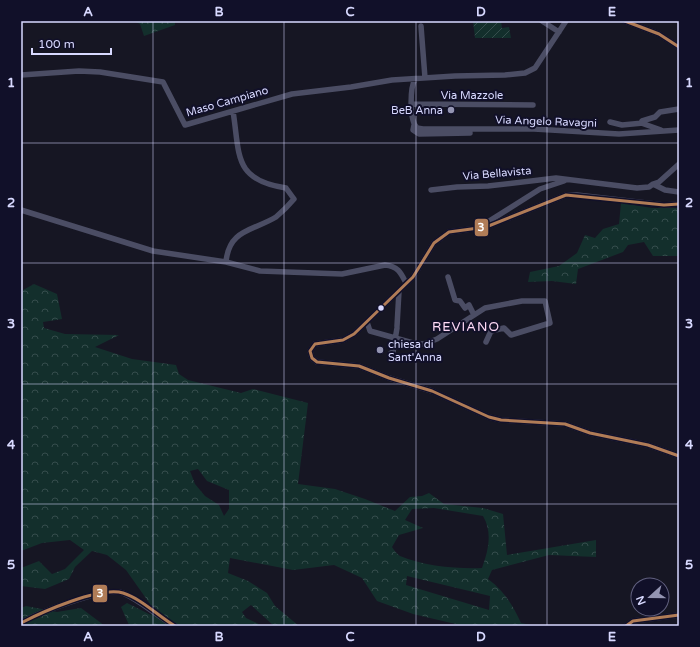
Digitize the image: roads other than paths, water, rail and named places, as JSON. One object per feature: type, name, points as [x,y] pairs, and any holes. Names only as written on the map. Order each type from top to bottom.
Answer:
[{"type":"street","points":[[542,21],[558,32]]},
{"type":"street","name":"Maso Campiano","points":[[21,75],[79,70],[163,82],[185,125],[292,94],[351,87],[392,80],[505,75],[525,72],[535,68],[566,21]]},
{"type":"street","points":[[625,21],[659,34],[679,47]]},
{"type":"street","points":[[421,26],[424,78]]},
{"type":"street","points":[[416,79],[412,85],[413,130],[419,134],[470,134]]},
{"type":"street","name":"Via Mazzole","points":[[412,104],[532,105]]},
{"type":"street","points":[[643,123],[643,120],[656,117],[660,112],[679,109]]},
{"type":"street","points":[[226,262],[229,247],[239,235],[276,216],[294,199],[286,188],[272,186],[256,179],[248,173],[242,165],[238,151],[232,111]]},
{"type":"street","points":[[610,122],[622,125],[643,123],[663,131]]},
{"type":"street","name":"Via Angelo Ravagni","points":[[414,125],[423,129],[534,129],[619,134],[679,130]]},
{"type":"street","points":[[653,184],[659,182],[679,164]]},
{"type":"street","name":"Via Bellavista","points":[[430,190],[488,186],[556,178],[637,188],[649,187],[653,184]]},
{"type":"street","name":"Via Bellavista","points":[[480,228],[540,189],[566,180]]},
{"type":"street","points":[[653,184],[665,190],[679,192]]},
{"type":"street","points":[[679,204],[664,205],[566,195],[525,213],[480,228],[449,232],[434,244],[413,277],[354,334],[343,340],[315,344],[310,348],[312,358],[322,363],[355,365],[363,367],[389,378],[432,391],[489,417],[566,424],[590,433],[648,445],[679,456]]},
{"type":"street","points":[[21,210],[153,251],[226,262],[260,271],[342,274],[385,265],[392,265],[399,270],[406,283]]},
{"type":"street","points":[[448,277],[455,300],[460,301],[465,308],[469,305],[474,315]]},
{"type":"street","points":[[391,354],[393,352],[396,338],[399,291]]},
{"type":"street","points":[[367,322],[370,331],[413,343],[430,343],[485,308],[522,301],[545,301],[550,324],[511,335],[504,328],[490,331],[486,342]]},
{"type":"street","points":[[21,624],[40,614],[109,591],[124,594],[175,626]]},
{"type":"street","points":[[626,626],[633,621],[679,615]]},
{"type":"place","name":"BeB Anna","points":[[451,110]]},
{"type":"place","name":"chiesa di Sant'Anna","points":[[380,350]]},
{"type":"district","name":"REVIANO","points":[[466,326]]}]
